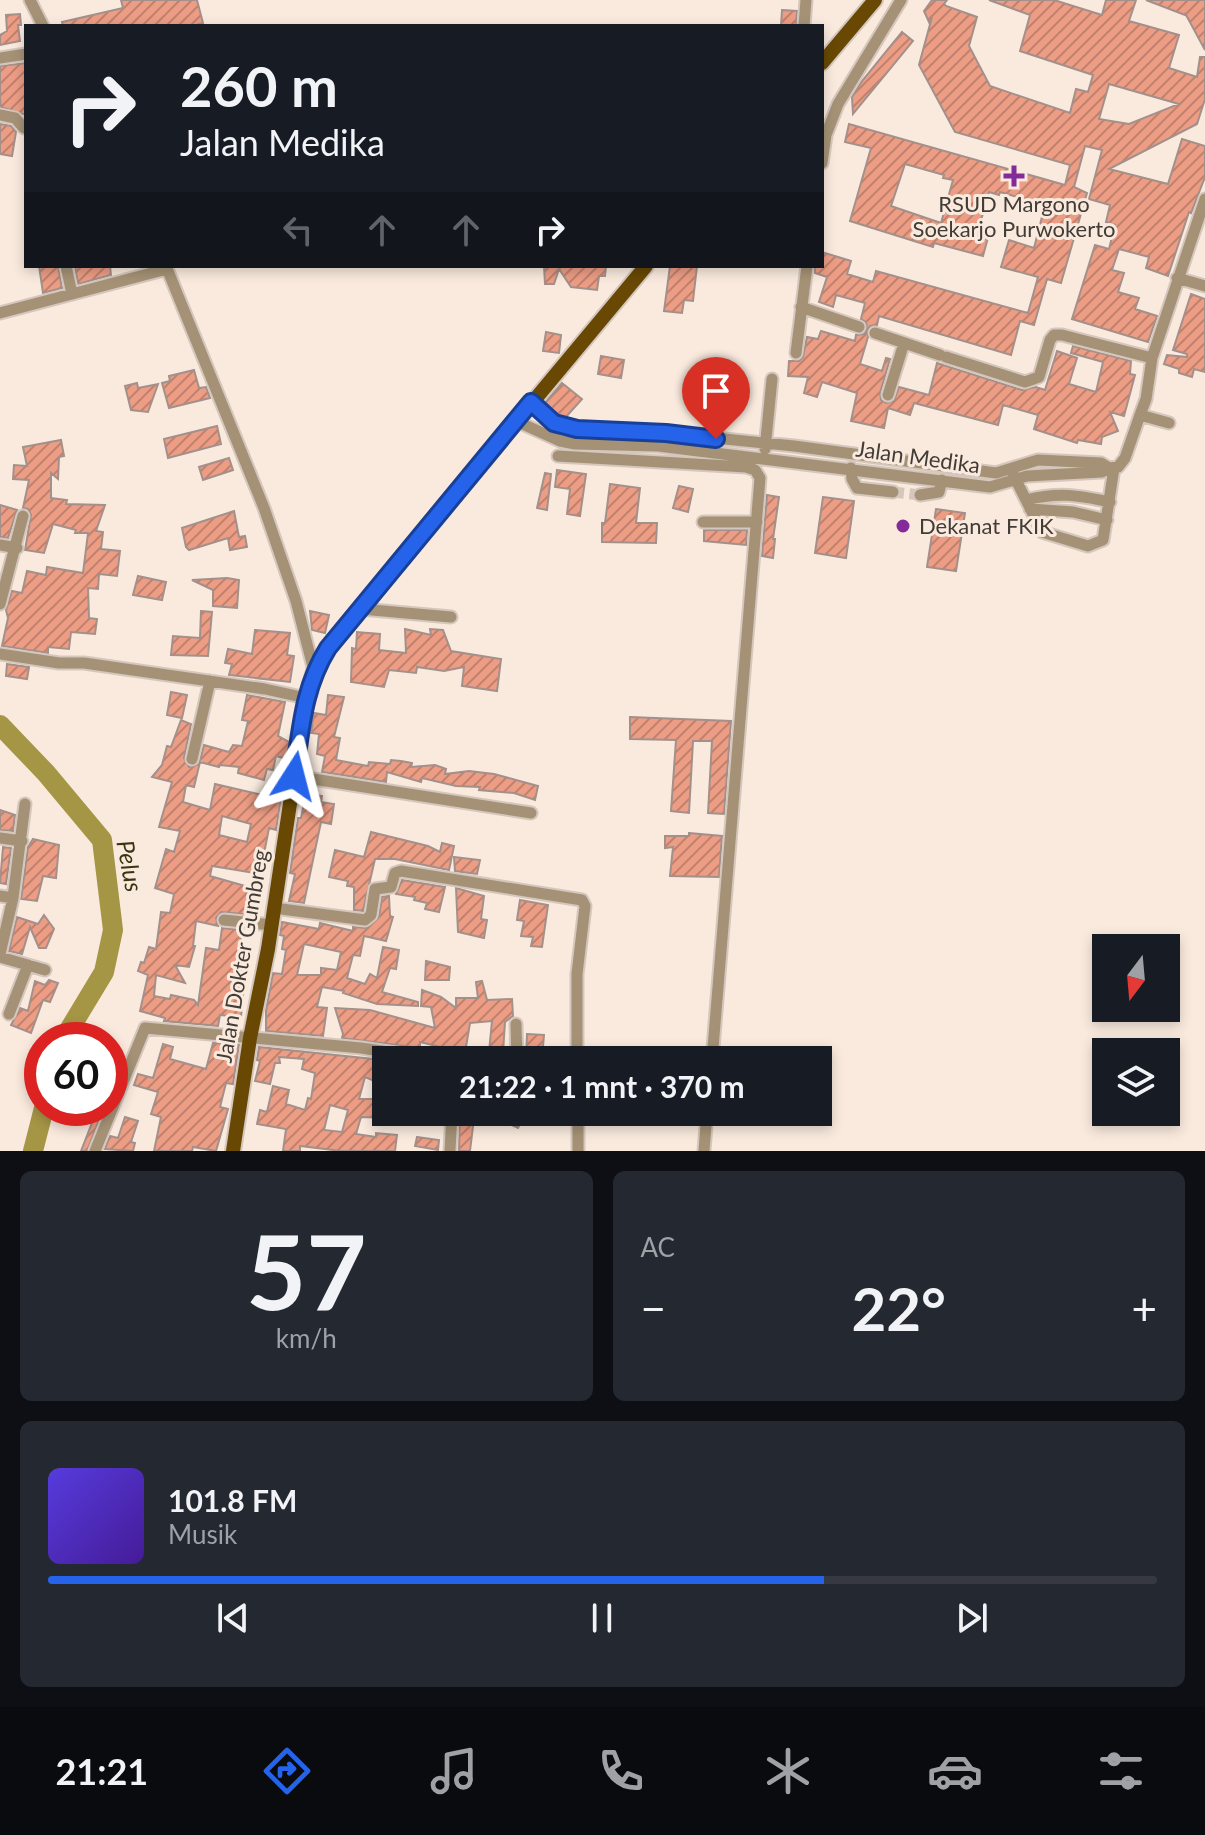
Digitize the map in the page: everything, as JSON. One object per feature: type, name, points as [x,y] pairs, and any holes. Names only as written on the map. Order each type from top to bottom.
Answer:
[{"type":"main road","points":[[824,61],[875,0]]},
{"type":"main road","name":"Jalan Dokter Gumbreg","points":[[233,1151],[250,1038],[272,925],[306,698],[314,671],[328,648],[644,268]]},
{"type":"street","points":[[30,0],[42,24]]},
{"type":"street","points":[[804,24],[806,0]]},
{"type":"street","points":[[824,149],[838,104],[896,2]]},
{"type":"street","points":[[0,58],[24,54]]},
{"type":"street","points":[[0,115],[15,118],[24,128]]},
{"type":"street","points":[[1014,475],[1042,532],[1088,546],[1103,540],[1112,468],[1125,458],[1146,399],[1152,358],[1205,199]]},
{"type":"street","points":[[66,268],[72,294]]},
{"type":"street","points":[[0,313],[163,268]]},
{"type":"street","points":[[167,268],[264,508],[296,601],[314,671]]},
{"type":"street","points":[[796,353],[807,268]]},
{"type":"street","points":[[1177,278],[1205,286]]},
{"type":"street","points":[[801,307],[859,327]]},
{"type":"street","points":[[875,333],[1025,382],[1039,377],[1054,335],[1152,358]]},
{"type":"street","points":[[888,395],[904,343]]},
{"type":"street","points":[[764,458],[772,379]]},
{"type":"street","name":"Jalan Medika","points":[[531,402],[554,423],[577,429],[666,433],[1027,476],[1102,472],[1112,468]]},
{"type":"street","points":[[1140,415],[1169,423]]},
{"type":"street","name":"Jalan Medika","points":[[516,421],[560,441],[575,444],[658,446],[990,487],[1014,475]]},
{"type":"street","points":[[575,444],[577,429]]},
{"type":"street","points":[[558,456],[752,468],[760,478],[713,1046]]},
{"type":"street","points":[[851,468],[857,488],[893,492]]},
{"type":"street","points":[[920,495],[939,492],[942,480]]},
{"type":"street","points":[[1028,505],[1052,493],[1110,502]]},
{"type":"street","points":[[1028,505],[1107,520]]},
{"type":"street","points":[[0,604],[23,516]]},
{"type":"street","points":[[703,522],[757,522]]},
{"type":"street","points":[[0,545],[17,548]]},
{"type":"street","points":[[361,609],[451,617]]},
{"type":"street","points":[[0,654],[210,681],[306,698]]},
{"type":"street","points":[[192,759],[210,681]]},
{"type":"street","points":[[294,776],[531,813]]},
{"type":"street","points":[[25,804],[13,898],[0,955],[45,970]]},
{"type":"street","points":[[0,838],[22,841]]},
{"type":"street","points":[[274,908],[365,920],[371,915],[375,889],[391,887],[395,873],[401,871],[582,900],[585,906],[577,974],[577,1046]]},
{"type":"street","points":[[0,896],[13,898]]},
{"type":"street","points":[[224,920],[272,925]]},
{"type":"street","points":[[9,1014],[28,965]]},
{"type":"street","points":[[516,1024],[517,1046]]},
{"type":"street","points":[[95,1151],[145,1028],[372,1050]]},
{"type":"street","points":[[450,1151],[451,1126]]},
{"type":"street","points":[[578,1126],[578,1151]]},
{"type":"street","points":[[704,1151],[706,1126]]},
{"type":"building","points":[[121,0],[197,0],[203,23],[62,22],[123,8]]},
{"type":"building","points":[[932,0],[947,0],[946,6],[977,17],[969,46],[990,86],[1070,113],[1076,89],[1088,92],[1093,75],[1020,51],[1030,15],[989,0],[1054,0],[1102,15],[1106,0],[1136,0],[1129,21],[1179,35],[1169,68],[1197,77],[1200,57],[1205,57],[1205,99],[1197,124],[1109,169],[1168,184],[1182,139],[1205,146],[1205,177],[1189,212],[1168,276],[1146,268],[1149,257],[1119,249],[1112,270],[1124,273],[1118,292],[1139,298],[1135,309],[1157,316],[1148,342],[1072,319],[1095,245],[1109,249],[1115,225],[1106,222],[1110,205],[1089,199],[1102,150],[1085,146],[1074,187],[1087,193],[1061,283],[1047,279],[1034,325],[1020,321],[1011,355],[879,316],[877,325],[870,326],[867,331],[860,364],[882,371],[886,358],[890,359],[880,393],[881,400],[886,403],[894,401],[899,387],[929,395],[937,363],[1022,390],[1036,387],[1045,390],[1057,351],[1077,358],[1069,384],[1096,392],[1103,362],[1071,353],[1073,346],[1131,361],[1130,374],[1135,375],[1124,416],[1110,412],[1118,431],[1102,437],[1101,444],[1078,440],[1077,443],[1034,429],[1038,415],[1003,405],[998,425],[914,403],[910,415],[888,408],[884,428],[851,421],[857,393],[822,382],[817,397],[804,393],[808,377],[788,376],[789,361],[799,361],[803,357],[807,337],[818,339],[821,331],[855,341],[856,335],[864,334],[867,329],[866,322],[861,319],[865,303],[836,295],[833,307],[819,302],[827,277],[815,273],[815,268],[824,268],[824,253],[851,261],[847,274],[873,282],[876,271],[1028,313],[1038,277],[1001,267],[1009,240],[1034,248],[1045,205],[1000,192],[999,195],[989,192],[978,231],[989,234],[983,256],[934,243],[933,247],[850,221],[871,148],[845,142],[849,124],[1065,185],[1070,165],[955,132],[919,65],[932,17],[929,22],[924,11]],"holes":[[[1109,84],[1179,104],[1129,124],[1099,119]],[[905,164],[944,175],[943,178],[953,180],[941,223],[891,206]]]},
{"type":"building","points":[[1146,0],[1205,0],[1205,50],[1185,13]]},
{"type":"building","points":[[782,10],[797,11],[796,24],[781,24]]},
{"type":"building","points":[[20,14],[20,41],[0,45],[0,35],[7,31],[6,15]]},
{"type":"building","points":[[902,32],[913,41],[853,114],[852,97]]},
{"type":"building","points":[[24,63],[24,114],[1,107],[0,66]]},
{"type":"building","points":[[0,124],[11,126],[16,132],[12,156],[0,154]]},
{"type":"building","points":[[39,268],[58,268],[62,288],[43,293]]},
{"type":"building","points":[[75,268],[110,268],[111,275],[78,284]]},
{"type":"building","points":[[544,268],[606,268],[605,276],[599,276],[597,290],[571,287],[559,269],[554,284],[545,284]]},
{"type":"building","points":[[670,268],[697,268],[693,301],[684,300],[682,313],[664,311]]},
{"type":"building","points":[[1191,294],[1205,299],[1205,372],[1194,369],[1192,377],[1164,364],[1167,355],[1187,357],[1187,354],[1173,350]]},
{"type":"building","points":[[546,332],[561,335],[559,353],[543,351]]},
{"type":"building","points":[[601,356],[624,360],[621,378],[598,374]]},
{"type":"building","points":[[194,370],[199,388],[206,387],[210,398],[169,408],[162,383],[170,381],[169,376]]},
{"type":"building","points":[[137,383],[138,388],[158,384],[148,412],[131,410],[125,386]]},
{"type":"building","points":[[562,383],[582,399],[566,417],[558,415],[545,403]]},
{"type":"building","points":[[217,426],[221,444],[168,458],[164,439]]},
{"type":"building","points":[[61,440],[64,456],[59,457],[58,479],[51,473],[51,498],[67,500],[66,504],[105,505],[96,531],[103,532],[101,549],[120,551],[117,576],[99,574],[98,589],[88,588],[89,618],[97,619],[95,634],[71,632],[69,649],[48,647],[48,653],[2,646],[8,618],[6,610],[12,591],[22,593],[27,571],[46,575],[47,567],[83,573],[88,533],[75,533],[76,530],[53,524],[44,553],[25,550],[31,515],[28,509],[23,508],[29,480],[13,479],[14,465],[27,466],[23,447]]},
{"type":"building","points":[[229,458],[233,470],[203,480],[199,467]]},
{"type":"building","points":[[557,470],[586,474],[580,516],[567,514],[570,489],[555,487]]},
{"type":"building","points":[[545,473],[551,474],[547,510],[537,508]]},
{"type":"building","points":[[610,484],[640,488],[636,523],[657,523],[656,543],[602,542],[602,523],[605,523]]},
{"type":"building","points":[[679,486],[693,489],[688,512],[673,508]]},
{"type":"building","points":[[767,495],[779,497],[773,558],[762,556]]},
{"type":"building","points":[[823,497],[854,501],[846,558],[815,553]]},
{"type":"building","points":[[0,505],[17,510],[8,538],[0,537]]},
{"type":"building","points":[[936,509],[965,513],[956,571],[927,567]]},
{"type":"building","points":[[234,511],[239,537],[245,536],[247,547],[230,550],[228,538],[189,550],[186,547],[182,528]]},
{"type":"building","points":[[704,530],[747,530],[746,545],[704,541]]},
{"type":"building","points":[[138,576],[166,582],[162,600],[133,595]]},
{"type":"building","points":[[192,580],[239,580],[237,608],[213,606],[213,590]]},
{"type":"building","points":[[201,611],[212,612],[208,656],[171,655],[173,636],[200,638]]},
{"type":"building","points":[[310,611],[329,615],[325,633],[312,630]]},
{"type":"building","points":[[405,629],[431,635],[430,629],[443,630],[451,651],[501,659],[497,691],[462,686],[464,667],[444,671],[417,667],[416,673],[389,670],[384,687],[351,682],[352,648],[356,649],[357,632],[380,634],[379,650],[406,653]]},
{"type":"building","points":[[255,630],[290,633],[287,655],[294,656],[290,682],[229,675],[232,664],[225,663],[228,649],[252,654]]},
{"type":"building","points":[[7,664],[29,667],[27,679],[6,676]]},
{"type":"building","points":[[171,692],[187,695],[182,718],[167,715]]},
{"type":"building","points":[[247,695],[285,702],[278,736],[289,742],[287,759],[276,756],[273,770],[267,769],[264,780],[238,773],[239,767],[219,767],[200,762],[194,787],[186,785],[183,802],[210,810],[215,784],[262,795],[260,803],[281,799],[276,830],[269,828],[260,874],[212,866],[210,876],[259,890],[254,915],[221,912],[216,918],[218,926],[196,921],[195,946],[189,967],[175,965],[185,983],[156,975],[154,996],[170,999],[171,995],[194,1000],[198,1005],[206,948],[219,950],[222,928],[242,930],[239,950],[247,951],[241,1017],[220,1015],[218,1026],[164,1021],[165,1018],[140,1011],[148,975],[138,971],[149,947],[156,949],[161,912],[170,913],[174,894],[155,888],[166,849],[174,852],[180,831],[159,827],[172,782],[152,777],[162,765],[167,746],[171,747],[181,720],[191,724],[184,758],[189,767],[199,764],[204,745],[229,752],[233,745],[242,746],[248,721],[242,720]],"holes":[[[222,816],[251,824],[247,842],[219,835]]]},
{"type":"building","points":[[328,695],[344,697],[334,737],[340,738],[336,760],[368,766],[369,762],[390,764],[391,760],[412,763],[411,767],[435,765],[446,769],[445,774],[469,771],[494,774],[538,786],[535,800],[514,793],[479,790],[480,787],[456,786],[422,778],[421,782],[387,772],[386,782],[322,772],[325,756],[317,754],[319,734],[311,733],[314,713],[326,715]]},
{"type":"building","points":[[630,717],[731,721],[724,814],[708,813],[712,741],[693,741],[689,813],[671,811],[676,740],[630,739]]},
{"type":"building","points":[[306,793],[322,796],[321,802],[334,804],[331,824],[321,822],[304,903],[289,901],[295,874],[290,873],[298,818],[301,818]]},
{"type":"building","points":[[0,810],[15,815],[13,831],[0,830]]},
{"type":"building","points":[[371,832],[428,846],[440,852],[442,843],[454,846],[449,870],[395,859],[375,859],[363,911],[354,910],[354,887],[347,886],[348,881],[329,877],[335,850],[364,857]]},
{"type":"building","points":[[689,833],[722,836],[719,877],[670,876],[673,847],[665,848],[665,836],[689,836]]},
{"type":"building","points":[[33,839],[59,845],[56,878],[43,876],[37,901],[21,899],[28,847]]},
{"type":"building","points":[[3,847],[11,848],[6,884],[0,883]]},
{"type":"building","points":[[454,857],[480,860],[477,874],[455,871]]},
{"type":"building","points":[[402,880],[445,887],[439,912],[425,909],[427,903],[414,900],[415,897],[396,894]]},
{"type":"building","points":[[456,888],[484,896],[481,919],[487,920],[484,938],[458,932]]},
{"type":"building","points":[[389,896],[390,916],[393,917],[386,941],[364,936],[360,956],[353,955],[347,978],[365,984],[370,974],[377,978],[383,947],[399,950],[396,969],[390,968],[382,992],[418,1002],[418,1006],[377,1004],[344,991],[322,987],[317,1007],[327,1008],[323,1036],[266,1031],[273,973],[282,974],[286,950],[282,949],[284,936],[280,935],[282,922],[319,929],[320,923],[353,931],[353,927],[367,928],[379,917],[382,897]],"holes":[[[304,944],[341,952],[337,970],[321,968],[321,975],[297,975]]]},
{"type":"building","points":[[520,900],[548,905],[542,947],[531,946],[533,937],[521,936],[524,921],[517,920]]},
{"type":"building","points":[[44,915],[54,929],[46,948],[39,948],[30,927],[22,954],[9,951],[17,917],[38,924]]},
{"type":"building","points":[[426,961],[450,967],[449,980],[425,980]]},
{"type":"building","points":[[49,980],[58,983],[50,1002],[43,1000],[35,1022],[24,1022],[24,1030],[11,1025],[20,1008],[28,1011],[35,981],[45,985]]},
{"type":"building","points":[[482,981],[487,1000],[512,999],[513,1016],[505,1022],[503,1046],[490,1046],[492,1021],[470,1023],[466,1046],[436,1046],[420,1042],[420,1046],[404,1046],[342,1038],[335,1008],[370,1010],[435,1028],[431,1007],[421,1006],[422,990],[441,997],[456,1008],[456,998],[478,998],[476,982]]},
{"type":"building","points":[[527,1034],[544,1035],[543,1046],[526,1046]]},
{"type":"building","points":[[213,1043],[239,1045],[233,1084],[226,1083],[220,1107],[228,1109],[216,1151],[193,1147],[192,1151],[154,1151],[161,1117],[151,1114],[158,1092],[134,1085],[138,1074],[153,1078],[163,1044],[173,1047],[170,1059],[206,1069]]},
{"type":"building","points":[[259,1047],[372,1059],[372,1080],[365,1077],[359,1099],[372,1099],[372,1117],[361,1117],[356,1134],[376,1137],[376,1133],[397,1135],[395,1151],[341,1151],[300,1146],[300,1151],[283,1151],[286,1129],[257,1124],[260,1110],[267,1112],[273,1086],[289,1090],[286,1104],[305,1110],[308,1098],[311,1099],[315,1073],[302,1069],[304,1059],[279,1057],[280,1063],[275,1063],[270,1084],[255,1081],[260,1061],[257,1060]],"holes":[[[330,1105],[348,1110],[342,1132],[324,1130]]]},
{"type":"building","points":[[128,1118],[138,1121],[131,1142],[135,1143],[133,1151],[105,1149],[110,1136],[118,1138],[122,1126],[128,1126]]},
{"type":"building","points":[[91,1126],[97,1126],[87,1151],[81,1151]]},
{"type":"building","points":[[460,1126],[473,1126],[470,1151],[459,1151]]},
{"type":"building","points":[[417,1137],[439,1140],[438,1150],[415,1146]]},
{"type":"waterway","name":"Pelus","points":[[0,725],[46,773],[102,840],[113,930],[104,972],[74,1022]]},
{"type":"waterway","name":"Pelus","points":[[33,1151],[39,1126]]},
{"type":"tunnel","points":[[893,492],[920,495]]},
{"type":"place","name":"RSUD Margono Soekarjo Purwokerto","points":[[1014,176]]},
{"type":"place","name":"Dekanat FKIK","points":[[903,526]]},
{"type":"route","points":[[294,776],[306,698],[314,671],[328,648],[531,402],[554,423],[577,429],[716,439]]}]
